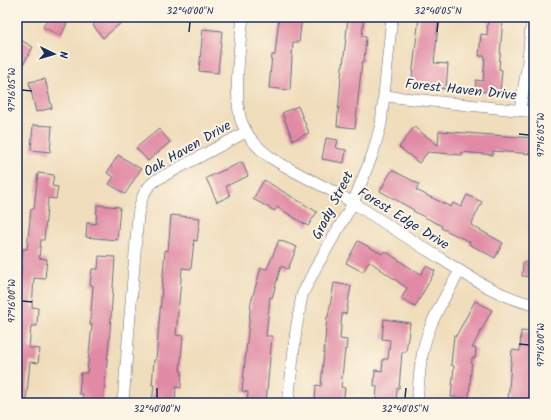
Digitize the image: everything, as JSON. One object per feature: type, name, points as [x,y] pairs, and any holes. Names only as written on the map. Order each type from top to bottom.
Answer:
[{"type":"street","name":"Oak Haven Drive","points":[[123,403],[138,215],[141,199],[148,187],[156,180],[246,132],[241,123],[238,105],[240,42],[243,17]]},
{"type":"street","name":"Grady Street","points":[[288,403],[296,330],[302,295],[315,268],[353,203],[373,153],[381,124],[392,17]]},
{"type":"street","points":[[520,110],[527,69],[532,17]]},
{"type":"street","name":"Forest Haven Drive","points":[[385,96],[534,112]]},
{"type":"street","name":"Forest Edge Drive","points":[[246,132],[256,145],[270,157],[353,203],[460,271],[518,302],[534,305]]},
{"type":"street","points":[[417,403],[421,365],[427,335],[437,312],[460,271]]},
{"type":"building","points":[[48,17],[70,17],[61,36],[43,27]]},
{"type":"building","points":[[103,17],[128,17],[103,38],[93,25]]},
{"type":"building","points":[[279,17],[302,17],[299,42],[293,42],[290,90],[269,88],[272,55],[275,55]]},
{"type":"building","points":[[348,17],[364,17],[362,36],[366,37],[355,128],[337,126]]},
{"type":"building","points":[[419,17],[439,17],[434,63],[448,64],[446,89],[411,86]]},
{"type":"building","points":[[488,17],[503,17],[499,69],[502,70],[500,93],[475,91],[476,80],[483,81],[485,56],[479,56],[481,34],[487,35]]},
{"type":"building","points":[[203,29],[222,31],[218,73],[199,71]]},
{"type":"building","points":[[17,38],[33,47],[17,75]]},
{"type":"building","points":[[45,79],[52,108],[36,112],[29,82]]},
{"type":"building","points":[[298,106],[309,133],[293,140],[282,113]]},
{"type":"building","points":[[33,125],[52,126],[50,152],[31,150]]},
{"type":"building","points":[[414,127],[438,145],[439,131],[534,138],[534,154],[493,151],[493,155],[462,152],[462,155],[428,152],[419,163],[399,147]]},
{"type":"building","points":[[159,129],[170,142],[148,161],[136,148]]},
{"type":"building","points":[[326,138],[338,140],[336,148],[346,150],[344,163],[322,159]]},
{"type":"building","points":[[118,155],[141,169],[125,194],[109,184],[114,177],[107,173]]},
{"type":"building","points":[[242,162],[248,176],[226,186],[230,196],[217,202],[206,178]]},
{"type":"building","points":[[392,170],[419,184],[416,190],[451,207],[453,203],[461,207],[467,195],[482,202],[471,225],[503,243],[495,258],[469,244],[470,242],[441,228],[442,226],[380,191]]},
{"type":"building","points":[[38,173],[54,175],[52,186],[58,187],[56,199],[48,198],[44,240],[41,240],[39,258],[47,259],[45,279],[34,278],[32,307],[38,308],[37,326],[31,326],[29,348],[40,349],[38,363],[30,362],[26,403],[17,403],[17,313],[23,249],[27,249],[31,209],[34,209]]},
{"type":"building","points":[[264,180],[317,212],[308,226],[277,207],[275,211],[253,199]]},
{"type":"building","points":[[97,205],[120,207],[117,240],[86,237],[87,223],[96,224]]},
{"type":"building","points":[[171,215],[200,218],[197,241],[194,240],[191,269],[182,268],[176,335],[183,336],[180,371],[182,371],[181,388],[176,387],[175,403],[152,403],[154,360],[156,360],[165,250],[168,251]]},
{"type":"building","points":[[279,240],[297,247],[288,269],[281,266],[272,298],[270,297],[266,336],[272,336],[266,403],[247,403],[248,392],[242,391],[251,302],[261,268],[267,269]]},
{"type":"building","points":[[358,241],[382,254],[385,251],[421,274],[426,266],[435,271],[415,307],[401,299],[407,288],[369,261],[363,272],[346,263]]},
{"type":"building","points":[[99,256],[115,257],[103,403],[82,403],[83,394],[79,394],[81,373],[87,373],[92,325],[90,325],[93,285],[90,285],[92,269],[98,269]]},
{"type":"building","points":[[523,262],[534,263],[534,277],[522,276]]},
{"type":"building","points":[[334,283],[351,286],[346,314],[342,313],[340,339],[347,340],[341,387],[345,388],[343,403],[315,403],[316,385],[321,386],[327,317]]},
{"type":"building","points":[[475,301],[492,310],[472,348],[476,348],[475,358],[472,358],[469,398],[451,397],[454,366],[451,365],[454,335],[456,336]]},
{"type":"building","points":[[384,319],[410,323],[406,352],[402,352],[399,388],[397,388],[396,403],[376,403],[377,386],[374,386],[375,370],[382,371],[383,359],[388,359],[390,340],[382,339]]},
{"type":"building","points":[[521,331],[534,332],[534,364],[530,403],[508,401],[512,350],[520,351]]}]
